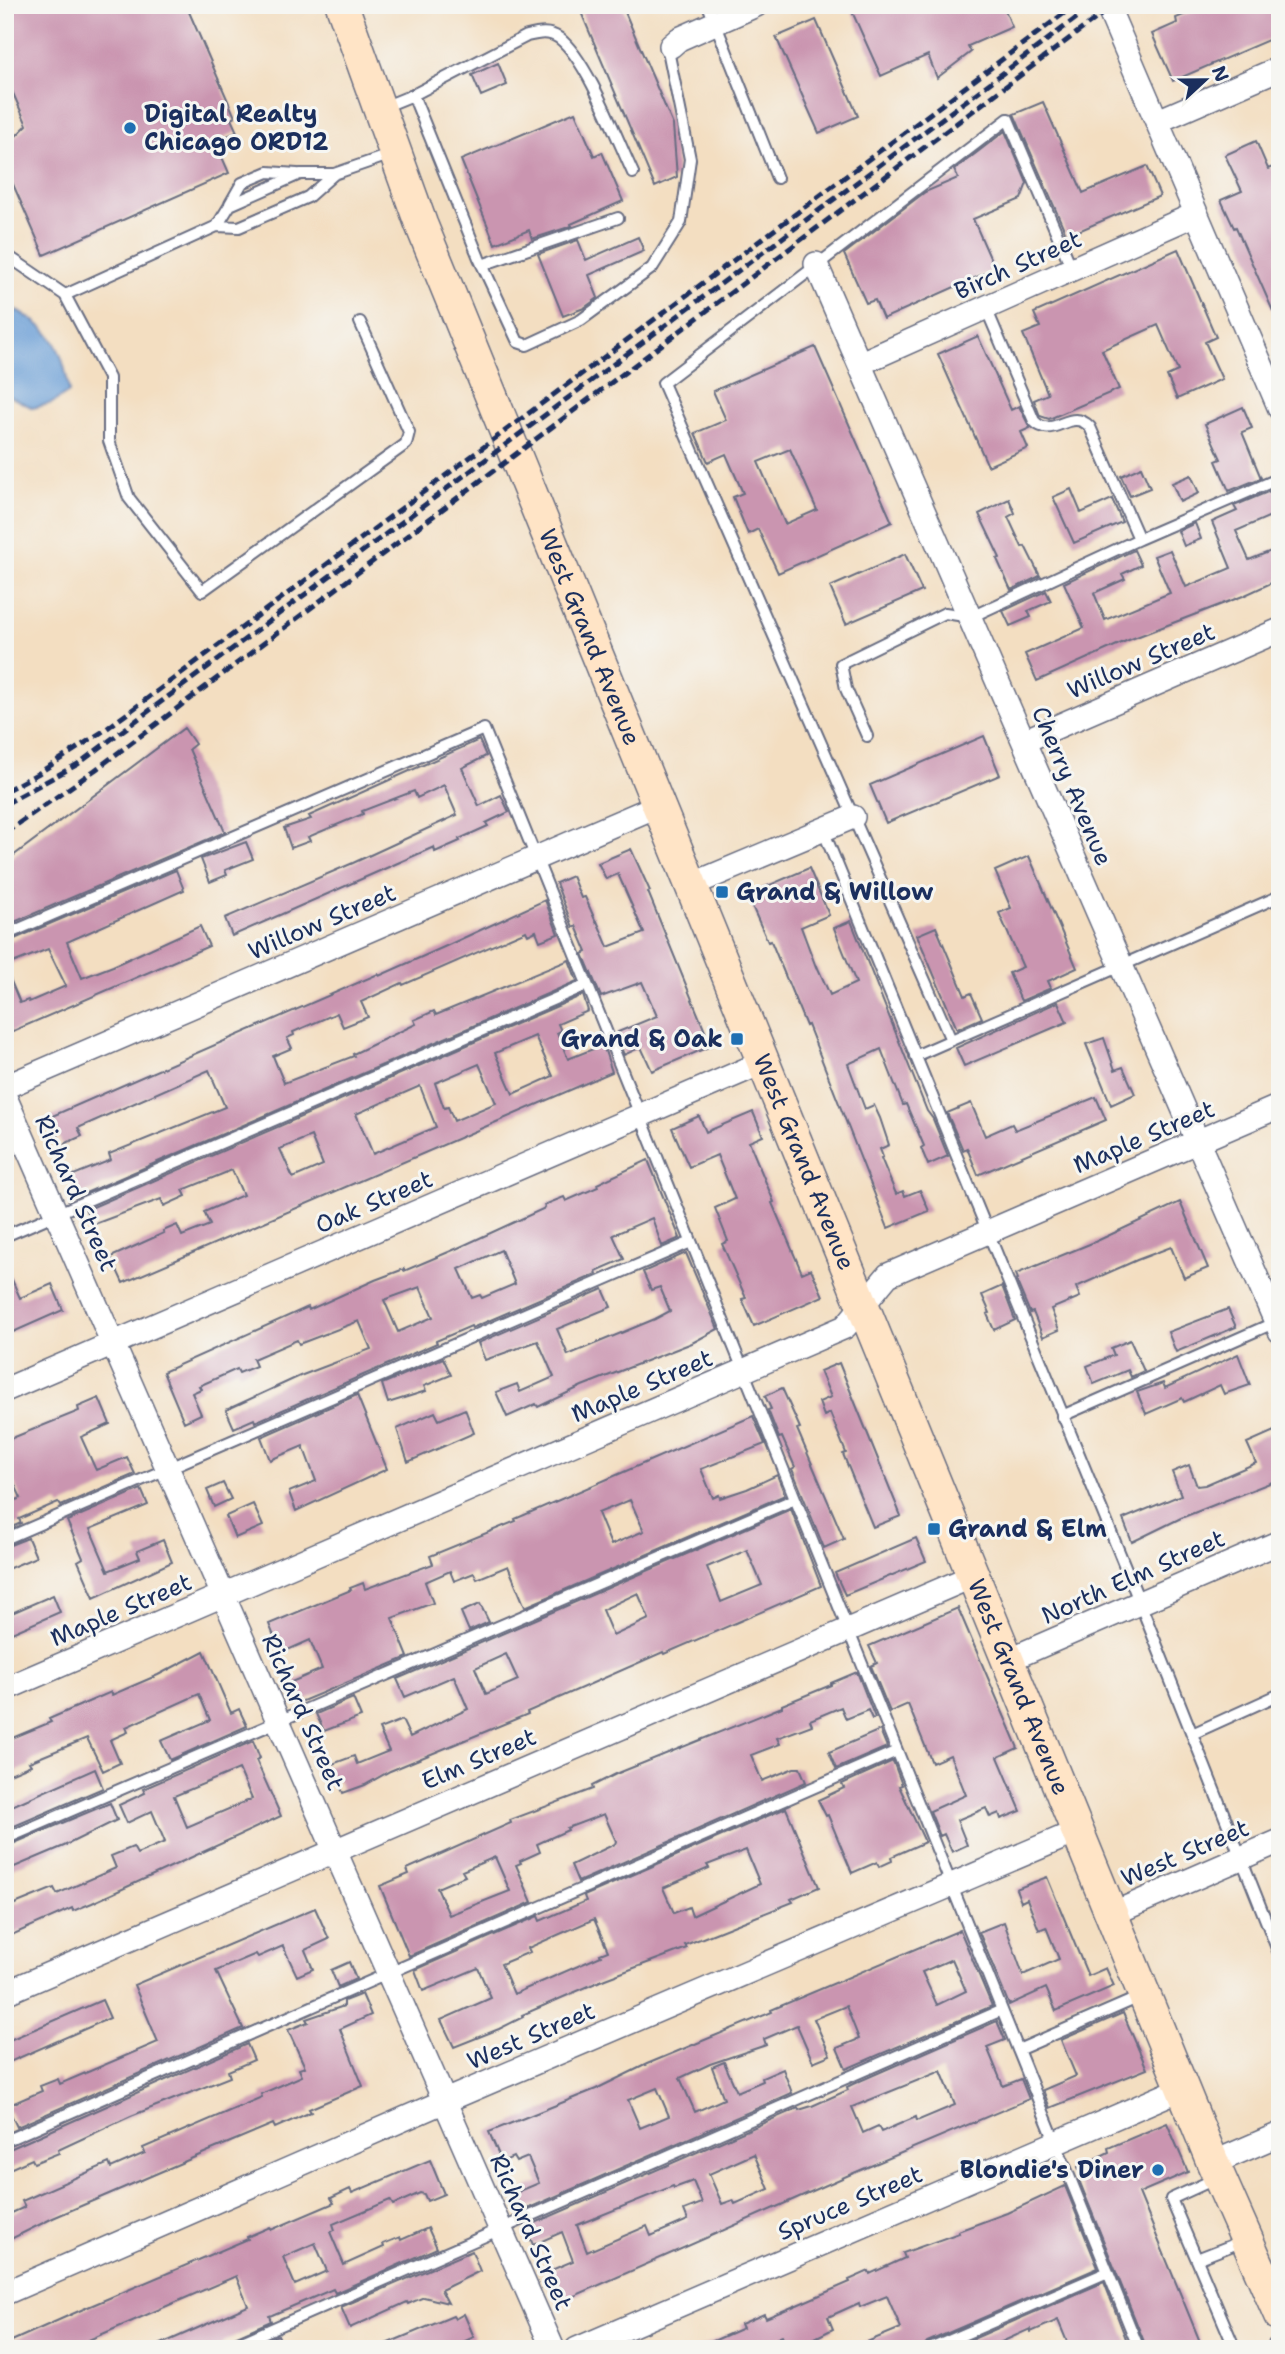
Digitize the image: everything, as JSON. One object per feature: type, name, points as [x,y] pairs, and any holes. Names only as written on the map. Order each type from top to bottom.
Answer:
[{"type":"main road","name":"West Grand Avenue","points":[[342,5],[421,224],[1144,1994],[1280,2315]]},
{"type":"street","points":[[671,47],[711,15],[756,5]]},
{"type":"street","points":[[1107,5],[1280,409]]},
{"type":"street","points":[[1158,121],[1280,68]]},
{"type":"street","name":"Birch Street","points":[[861,363],[1196,214]]},
{"type":"street","name":"Cherry Avenue","points":[[816,264],[1278,1326]]},
{"type":"street","name":"Willow Street","points":[[1024,741],[1280,630]]},
{"type":"street","name":"Willow Street","points":[[5,1087],[659,806]]},
{"type":"street","points":[[691,885],[853,817]]},
{"type":"street","name":"Oak Street","points":[[5,1390],[764,1062]]},
{"type":"street","name":"Richard Street","points":[[5,1097],[553,2349]]},
{"type":"street","name":"Maple Street","points":[[5,1689],[845,1327],[888,1275],[1280,1106]]},
{"type":"street","name":"North Elm Street","points":[[1008,1660],[1280,1542]]},
{"type":"street","name":"Elm Street","points":[[5,1993],[973,1576]]},
{"type":"street","name":"West Street","points":[[5,2293],[445,2101],[1078,1831]]},
{"type":"street","name":"West Street","points":[[1112,1914],[1280,1841]]},
{"type":"street","name":"Spruce Street","points":[[577,2349],[1183,2088]]},
{"type":"street","points":[[1217,2170],[1280,2134]]},
{"type":"lane","points":[[711,15],[777,178]]},
{"type":"lane","points":[[379,109],[413,95],[527,36],[543,32],[559,38],[582,65],[633,173]]},
{"type":"lane","points":[[413,95],[482,265],[518,342],[527,345],[581,320],[652,268],[681,222],[690,159],[669,55],[671,47]]},
{"type":"lane","points":[[951,1040],[663,383],[1008,119],[1072,269]]},
{"type":"lane","points":[[217,226],[230,205],[300,174],[334,174],[394,153]]},
{"type":"lane","points":[[65,295],[217,226],[239,227],[308,197],[334,174]]},
{"type":"lane","points":[[482,265],[618,218]]},
{"type":"lane","points":[[5,254],[65,295],[109,378],[109,441],[129,498],[202,591],[406,444],[410,432],[360,322]]},
{"type":"lane","points":[[986,307],[1034,421],[1039,427],[1049,428],[1073,419],[1084,421],[1090,428],[1139,539]]},
{"type":"lane","points":[[867,736],[846,689],[841,664],[945,613],[971,617],[1139,539],[1280,478]]},
{"type":"lane","points":[[5,935],[484,729],[1139,2349]]},
{"type":"lane","points":[[823,830],[1140,1603],[1280,1956]]},
{"type":"lane","points":[[915,1056],[1280,896]]},
{"type":"lane","points":[[5,1236],[587,985]]},
{"type":"lane","points":[[5,1539],[691,1242]]},
{"type":"lane","points":[[1062,1416],[1278,1326]]},
{"type":"lane","points":[[5,1839],[795,1499]]},
{"type":"lane","points":[[1192,1734],[1280,1694]]},
{"type":"lane","points":[[5,2141],[897,1751]]},
{"type":"lane","points":[[1018,2050],[1144,1994]]},
{"type":"lane","points":[[226,2349],[1002,2010]]},
{"type":"lane","points":[[1217,2170],[1171,2199],[1235,2349]]},
{"type":"lane","points":[[1197,2259],[1246,2240]]},
{"type":"lane","points":[[930,2349],[1108,2272]]},
{"type":"water","points":[[5,305],[33,320],[52,338],[58,349],[69,392],[52,403],[33,408],[5,394]]},
{"type":"building","name":"Digital Realty Chicago ORD12","points":[[5,5],[186,5],[235,117],[231,119],[237,132],[215,141],[229,173],[44,255],[5,166],[5,147],[27,125],[5,75]]},
{"type":"building","points":[[578,5],[622,5],[673,125],[677,177],[655,187]]},
{"type":"building","points":[[849,5],[1003,5],[1012,27],[968,46],[971,52],[937,78],[928,55],[881,76]]},
{"type":"building","points":[[1208,5],[1280,5],[1280,35],[1173,81],[1152,34],[1177,23],[1176,18]]},
{"type":"building","points":[[816,20],[858,116],[819,133],[776,37]]},
{"type":"building","points":[[498,63],[507,85],[481,96],[472,75]]},
{"type":"building","points":[[1043,102],[1083,193],[1147,166],[1160,196],[1067,236],[1014,114]]},
{"type":"building","points":[[575,112],[594,156],[602,152],[623,201],[571,224],[572,226],[532,239],[529,230],[495,244],[461,160]]},
{"type":"building","points":[[1005,131],[1027,183],[1021,199],[973,219],[995,269],[883,319],[875,300],[866,303],[844,254],[925,192],[958,178],[954,170]]},
{"type":"building","points":[[1256,141],[1268,169],[1280,164],[1280,327],[1236,227],[1234,228],[1221,200],[1242,191],[1225,155]]},
{"type":"building","points":[[638,237],[644,251],[589,275],[598,298],[584,308],[563,316],[538,254],[578,240],[586,260]]},
{"type":"building","points":[[1178,249],[1216,337],[1205,342],[1222,379],[1177,399],[1167,376],[1178,371],[1158,325],[1102,350],[1119,389],[1049,419],[1040,416],[1034,400],[1048,394],[1023,334],[1040,327],[1034,313]]},
{"type":"building","points":[[978,336],[1011,410],[1019,406],[1030,428],[1021,432],[1028,448],[988,466],[938,354]]},
{"type":"building","points":[[815,347],[892,522],[778,573],[758,529],[748,534],[733,497],[743,493],[726,454],[708,462],[695,433],[726,420],[713,391]],"holes":[[[790,449],[817,510],[785,524],[758,462]]]},
{"type":"building","points":[[1243,407],[1252,428],[1242,432],[1261,478],[1229,491],[1216,461],[1221,459],[1205,424]]},
{"type":"building","points":[[1141,467],[1150,488],[1130,496],[1121,476]]},
{"type":"building","points":[[1191,475],[1199,493],[1180,502],[1172,483]]},
{"type":"building","points":[[1280,487],[1280,512],[1236,531],[1249,560],[1276,549],[1280,558],[1280,579],[1126,641],[1037,681],[1025,654],[1084,628],[1064,583],[1134,550],[1141,565],[1122,574],[1125,579],[1094,593],[1105,620],[1170,593],[1154,556],[1170,550],[1186,587],[1231,568],[1212,522],[1237,511],[1234,506]]},
{"type":"building","points":[[1071,489],[1081,513],[1112,499],[1122,522],[1074,543],[1053,497]]},
{"type":"building","points":[[1009,499],[1015,513],[1008,517],[1040,576],[1011,590],[997,559],[1000,558],[979,514]]},
{"type":"building","points":[[1195,523],[1201,539],[1184,546],[1178,531]]},
{"type":"building","points":[[905,554],[922,591],[846,624],[830,587]]},
{"type":"building","points":[[1046,591],[1051,601],[1028,611],[1031,617],[1010,626],[1003,611]]},
{"type":"building","points":[[184,728],[195,744],[189,749],[225,832],[5,926],[5,862]]},
{"type":"building","points":[[984,736],[1000,775],[886,823],[870,785]]},
{"type":"building","points":[[479,740],[486,756],[462,768],[479,806],[501,795],[509,812],[486,823],[488,826],[459,839],[460,841],[435,852],[434,847],[232,936],[225,918],[457,815],[444,785],[417,798],[414,791],[362,811],[363,814],[308,837],[310,841],[291,848],[284,828],[311,819],[309,816]]},
{"type":"building","points":[[246,842],[253,859],[225,870],[227,875],[210,882],[201,859]]},
{"type":"building","points":[[631,849],[711,1046],[652,1071],[641,1047],[624,1055],[618,1039],[621,1038],[618,1032],[657,1016],[642,982],[601,997],[583,954],[587,952],[576,926],[573,927],[556,883],[572,876],[608,947],[644,933],[618,874],[606,879],[598,863]]},
{"type":"building","points":[[1029,856],[1077,968],[1048,981],[1051,988],[1021,1001],[1009,973],[1023,967],[999,913],[1011,908],[995,871]]},
{"type":"building","points":[[809,868],[829,915],[801,927],[816,967],[830,995],[856,983],[834,928],[851,921],[927,1111],[948,1156],[928,1165],[921,1148],[924,1146],[906,1104],[903,1105],[881,1049],[848,1064],[865,1109],[874,1105],[880,1118],[889,1145],[880,1149],[881,1158],[896,1194],[903,1191],[905,1196],[920,1190],[929,1211],[888,1228],[808,1025],[806,1026],[771,941],[768,942],[747,895]]},
{"type":"building","points":[[176,870],[184,890],[67,942],[82,978],[200,926],[209,946],[11,1032],[5,1019],[5,967],[20,1003],[29,1002],[66,986],[48,949],[5,966],[5,943]]},
{"type":"building","points":[[545,900],[558,934],[540,941],[536,931],[528,935],[526,931],[403,985],[402,983],[361,1002],[368,1017],[343,1027],[337,1013],[293,1032],[294,1035],[287,1038],[292,1048],[273,1056],[284,1083],[354,1056],[353,1054],[416,1024],[414,1020],[434,1011],[436,1015],[569,960],[577,981],[81,1195],[78,1192],[71,1176],[111,1160],[109,1154],[225,1107],[209,1070],[78,1128],[82,1136],[62,1145],[50,1117],[378,974],[379,976]]},
{"type":"building","points":[[936,927],[965,996],[971,993],[982,1018],[957,1029],[917,935]]},
{"type":"building","points":[[583,995],[588,1011],[558,1024],[561,1031],[557,1033],[568,1059],[603,1045],[612,1072],[123,1283],[111,1257],[177,1225],[182,1236],[210,1225],[204,1212],[243,1195],[232,1170],[183,1190],[186,1196],[164,1206],[161,1199],[92,1225],[86,1210]],"holes":[[[535,1036],[553,1076],[513,1094],[495,1053]],[[479,1064],[496,1103],[454,1121],[448,1107],[444,1108],[435,1083]],[[420,1086],[436,1127],[373,1154],[356,1114]],[[311,1136],[323,1165],[293,1178],[280,1149]]]},
{"type":"building","points":[[1058,1002],[1067,1022],[964,1066],[956,1048]]},
{"type":"building","points":[[1104,1038],[1115,1070],[1123,1067],[1135,1094],[1111,1105],[1086,1044]]},
{"type":"building","points":[[1096,1097],[1106,1120],[978,1175],[967,1148],[963,1150],[947,1113],[971,1103],[985,1136],[1012,1124],[1015,1130]]},
{"type":"building","points":[[753,1112],[763,1136],[749,1142],[774,1202],[772,1203],[802,1273],[811,1269],[823,1296],[754,1326],[742,1299],[746,1298],[722,1244],[728,1241],[715,1208],[735,1199],[717,1155],[689,1167],[672,1128],[699,1116],[706,1132]]},
{"type":"building","points":[[648,1160],[680,1238],[662,1246],[652,1218],[613,1235],[624,1259],[596,1271],[597,1274],[436,1341],[437,1343],[255,1422],[254,1419],[234,1428],[226,1410],[300,1376],[371,1349],[359,1321],[299,1344],[297,1340],[253,1359],[256,1366],[239,1373],[237,1369],[199,1386],[201,1389],[192,1393],[201,1414],[184,1422],[163,1372],[308,1307],[309,1310],[375,1280],[458,1248],[545,1208],[544,1205],[564,1197],[566,1201],[598,1187],[597,1184]],"holes":[[[501,1250],[515,1284],[482,1298],[480,1295],[472,1298],[459,1269]],[[420,1287],[433,1317],[398,1332],[384,1300]]]},
{"type":"building","points":[[1180,1202],[1208,1268],[1184,1278],[1171,1247],[1137,1260],[1076,1287],[1080,1297],[1051,1309],[1059,1330],[1043,1337],[1033,1312],[1030,1313],[1016,1274],[1097,1241]]},
{"type":"building","points":[[686,1253],[718,1329],[692,1343],[582,1386],[538,1407],[536,1404],[507,1417],[496,1392],[517,1384],[520,1392],[554,1377],[538,1341],[485,1360],[478,1343],[603,1289],[611,1307],[557,1329],[568,1355],[655,1319],[670,1311],[660,1287],[651,1290],[643,1272]]},
{"type":"building","points":[[5,1264],[20,1298],[52,1284],[63,1310],[11,1333],[5,1320]]},
{"type":"building","points":[[1002,1286],[1015,1320],[994,1330],[982,1295]]},
{"type":"building","points":[[1228,1309],[1236,1327],[1176,1352],[1168,1332]]},
{"type":"building","points":[[1130,1340],[1144,1371],[1131,1377],[1128,1370],[1094,1384],[1087,1366],[1114,1355],[1111,1348]]},
{"type":"building","points":[[1238,1354],[1250,1385],[1224,1394],[1220,1385],[1184,1402],[1182,1398],[1146,1414],[1137,1392],[1163,1383],[1165,1388]]},
{"type":"building","points":[[443,1358],[451,1375],[424,1386],[426,1391],[388,1403],[382,1384]]},
{"type":"building","points":[[839,1363],[901,1516],[873,1527],[843,1454],[846,1453],[830,1413],[824,1416],[819,1402],[831,1397],[820,1371]]},
{"type":"building","points":[[782,1388],[844,1539],[824,1548],[792,1469],[795,1467],[768,1410],[771,1409],[765,1396]]},
{"type":"building","points":[[357,1395],[387,1469],[296,1511],[289,1492],[316,1481],[303,1446],[270,1460],[261,1437]]},
{"type":"building","points":[[99,1398],[110,1424],[81,1437],[95,1468],[96,1470],[127,1457],[135,1474],[61,1506],[58,1502],[19,1519],[21,1523],[5,1530],[5,1488],[12,1502],[21,1498],[5,1463],[5,1441],[79,1411],[78,1407]]},
{"type":"building","points":[[465,1409],[474,1433],[408,1462],[397,1429],[435,1412],[439,1420]]},
{"type":"building","points":[[753,1416],[765,1444],[701,1469],[713,1498],[747,1489],[777,1475],[785,1495],[525,1607],[508,1566],[477,1579],[474,1573],[454,1581],[450,1571],[425,1582],[433,1603],[392,1618],[408,1657],[298,1703],[289,1683],[322,1669],[310,1640],[281,1653],[269,1624],[363,1583],[365,1589],[433,1564],[430,1556],[516,1521],[515,1519]],"holes":[[[630,1500],[644,1531],[611,1545],[598,1513]]]},
{"type":"building","points":[[1274,1431],[1280,1445],[1280,1479],[1181,1518],[1132,1542],[1123,1519],[1181,1495],[1172,1472],[1189,1465],[1197,1486],[1205,1485],[1256,1463],[1247,1443]]},
{"type":"building","points":[[223,1483],[231,1499],[214,1507],[207,1490]]},
{"type":"building","points":[[141,1489],[148,1505],[90,1529],[108,1571],[140,1558],[137,1551],[163,1540],[172,1562],[94,1598],[78,1561],[83,1558],[67,1521]]},
{"type":"building","points":[[253,1504],[263,1526],[235,1538],[226,1516]]},
{"type":"building","points":[[791,1509],[821,1586],[664,1654],[663,1652],[527,1712],[528,1714],[343,1793],[337,1777],[329,1780],[324,1767],[354,1756],[357,1764],[389,1751],[379,1729],[402,1720],[410,1737],[468,1709],[454,1676],[405,1697],[397,1679]],"holes":[[[747,1550],[762,1585],[721,1602],[707,1567]],[[638,1593],[649,1619],[613,1636],[602,1610]],[[506,1654],[518,1680],[486,1694],[475,1668]]]},
{"type":"building","points":[[28,1538],[36,1557],[5,1570],[5,1547]]},
{"type":"building","points":[[916,1538],[926,1561],[845,1595],[835,1573]]},
{"type":"building","points":[[53,1595],[60,1612],[5,1636],[5,1616]]},
{"type":"building","points":[[480,1604],[489,1622],[469,1631],[461,1612]]},
{"type":"building","points":[[958,1608],[1018,1748],[998,1757],[1021,1811],[1001,1819],[999,1813],[990,1817],[986,1808],[957,1820],[967,1845],[952,1852],[944,1834],[940,1836],[930,1811],[966,1795],[950,1755],[932,1763],[908,1704],[890,1712],[871,1666],[877,1663],[869,1646]]},
{"type":"building","points":[[204,1651],[231,1713],[239,1709],[247,1726],[170,1760],[161,1741],[210,1720],[199,1694],[126,1727],[128,1732],[110,1740],[120,1763],[103,1771],[87,1738],[29,1762],[31,1765],[10,1774],[5,1764],[5,1741],[111,1692],[112,1695],[158,1675]]},
{"type":"building","points":[[857,1672],[875,1718],[872,1719],[868,1710],[846,1719],[841,1707],[810,1720],[812,1725],[777,1738],[780,1744],[751,1755],[762,1781],[800,1768],[806,1782],[578,1882],[571,1865],[615,1844],[616,1841],[604,1814],[567,1828],[568,1830],[537,1844],[540,1852],[516,1865],[532,1902],[409,1956],[380,1886],[409,1874],[407,1869],[511,1823],[510,1820],[593,1789],[592,1786],[616,1774],[782,1707]],"holes":[[[495,1857],[510,1891],[449,1915],[437,1888],[465,1876],[462,1871]]]},
{"type":"building","points":[[353,1698],[361,1717],[324,1731],[316,1714]]},
{"type":"building","points":[[880,1730],[887,1747],[836,1769],[829,1752]]},
{"type":"building","points":[[253,1741],[260,1758],[256,1760],[281,1816],[92,1903],[73,1911],[72,1908],[5,1938],[5,1908],[54,1888],[57,1894],[116,1868],[111,1856],[133,1847],[137,1854],[165,1842],[152,1811],[127,1823],[119,1805],[145,1793],[143,1789]],"holes":[[[239,1769],[252,1799],[187,1827],[174,1796]]]},
{"type":"building","points":[[893,1761],[902,1785],[899,1786],[925,1842],[891,1857],[892,1861],[879,1867],[877,1862],[852,1873],[828,1815],[826,1816],[818,1800],[844,1788],[842,1784]]},
{"type":"building","points":[[95,1769],[103,1788],[5,1830],[5,1809]]},
{"type":"building","points":[[110,1803],[117,1820],[5,1871],[5,1847]]},
{"type":"building","points":[[786,1808],[819,1887],[791,1899],[793,1902],[685,1945],[687,1948],[605,1979],[454,2047],[441,2020],[491,1998],[478,1968],[423,1991],[415,1970],[538,1916],[540,1921],[586,1901],[584,1896]],"holes":[[[746,1850],[760,1884],[692,1916],[689,1907],[674,1913],[663,1888],[709,1868],[707,1865]],[[594,1919],[608,1951],[514,1994],[501,1964],[530,1952],[528,1948]]]},
{"type":"building","points":[[1047,1877],[1088,1976],[1106,1968],[1114,1986],[1056,2011],[1046,1988],[1009,2005],[979,1932],[1004,1922],[1023,1975],[1059,1959],[1046,1927],[1039,1930],[1027,1899],[1021,1902],[1016,1889]]},
{"type":"building","points":[[315,1908],[329,1939],[305,1950],[313,1969],[297,1976],[283,1946],[216,1971],[243,2028],[17,2127],[7,2106],[42,2091],[40,2086],[58,2079],[60,2084],[158,2042],[134,1985]]},
{"type":"building","points":[[960,1930],[992,2006],[846,2069],[837,2048],[859,2039],[846,2006],[814,2019],[830,2055],[813,2062],[797,2025],[764,2039],[766,2045],[710,2064],[680,2078],[695,2112],[724,2099],[712,2067],[724,2062],[737,2092],[783,2069],[792,2093],[520,2212],[515,2193],[539,2183],[528,2157],[516,2162],[513,2157],[502,2162],[489,2132],[596,2089],[647,2064],[772,2012],[771,2010]],"holes":[[[952,1959],[966,1991],[937,2005],[922,1972]],[[657,2088],[669,2116],[640,2128],[628,2100]]]},
{"type":"building","points":[[349,1962],[356,1979],[338,1987],[331,1970]]},
{"type":"building","points":[[362,1994],[371,2015],[340,2029],[363,2086],[309,2109],[311,2112],[275,2128],[273,2124],[209,2151],[53,2218],[5,2242],[5,2216],[25,2207],[22,2201],[109,2163],[111,2168],[145,2153],[143,2148],[262,2097],[261,2094],[302,2076],[299,2069],[305,2067],[288,2030],[308,2022],[306,2019],[344,2006],[344,2001]]},
{"type":"building","points":[[102,2000],[110,2018],[5,2064],[5,2042]]},
{"type":"building","points":[[1123,2013],[1147,2069],[1050,2108],[1043,2090],[1076,2076],[1061,2040]]},
{"type":"building","points":[[997,2021],[1005,2040],[987,2047],[1003,2086],[1021,2079],[1029,2099],[563,2301],[549,2271],[573,2261],[562,2232],[533,2245],[526,2227],[798,2108],[799,2110],[812,2106],[848,2090],[847,2087]],"holes":[[[941,2071],[955,2105],[881,2132],[878,2126],[863,2133],[852,2107]],[[754,2154],[769,2189],[735,2204],[733,2200],[722,2204],[709,2174]],[[693,2181],[702,2203],[684,2210],[688,2220],[651,2236],[647,2226],[587,2252],[577,2225],[673,2186],[674,2188]]]},
{"type":"building","points":[[247,2044],[254,2060],[228,2071],[230,2077],[131,2116],[58,2150],[59,2153],[34,2163],[32,2159],[5,2171],[5,2151]]},
{"type":"building","points":[[1167,2123],[1188,2172],[1139,2193],[1203,2349],[1147,2349],[1079,2180],[1083,2178],[1078,2167],[1109,2152],[1108,2148]]},
{"type":"building","points":[[430,2160],[444,2194],[427,2201],[424,2194],[420,2193],[393,2205],[390,2200],[333,2224],[335,2230],[330,2232],[344,2265],[384,2247],[383,2244],[400,2237],[401,2240],[428,2228],[437,2248],[335,2293],[333,2289],[269,2316],[271,2321],[223,2342],[218,2349],[150,2349],[248,2306],[236,2276],[68,2349],[5,2349],[5,2344],[270,2227],[271,2230],[334,2203],[331,2198],[350,2189],[352,2193]],"holes":[[[315,2243],[327,2271],[295,2285],[283,2257]]]},
{"type":"building","points":[[1065,2186],[1098,2268],[927,2342],[922,2349],[850,2349],[901,2328],[887,2296],[860,2307],[859,2303],[828,2317],[833,2329],[793,2349],[787,2349],[782,2336],[753,2349],[695,2349],[743,2328],[741,2324],[764,2314],[766,2318],[850,2282],[849,2280],[869,2271],[870,2274],[905,2258],[903,2253],[959,2233],[958,2231],[1007,2213]]},
{"type":"building","points":[[472,2251],[480,2271],[441,2290],[448,2303],[424,2297],[350,2328],[341,2307]]},
{"type":"building","points":[[1104,2282],[1130,2349],[1070,2349],[1058,2320],[1031,2332],[1030,2329],[986,2349],[950,2349]]},
{"type":"building","points":[[464,2314],[474,2337],[448,2349],[374,2349],[453,2316],[455,2319]]},
{"type":"building","points":[[278,2335],[284,2349],[246,2349]]},
{"type":"railway","points":[[5,791],[39,773],[105,730],[1075,5]]},
{"type":"railway","points":[[5,804],[78,764],[1094,5]]},
{"type":"railway","points":[[5,833],[95,770],[1114,5]]},
{"type":"place","name":"Digital Realty Chicago ORD12","points":[[130,128]]},
{"type":"place","name":"Grand & Willow","points":[[722,892]]},
{"type":"place","name":"Grand & Oak","points":[[737,1039]]},
{"type":"place","name":"Grand & Elm","points":[[934,1529]]},
{"type":"place","name":"Blondie's Diner","points":[[1158,2170]]}]
